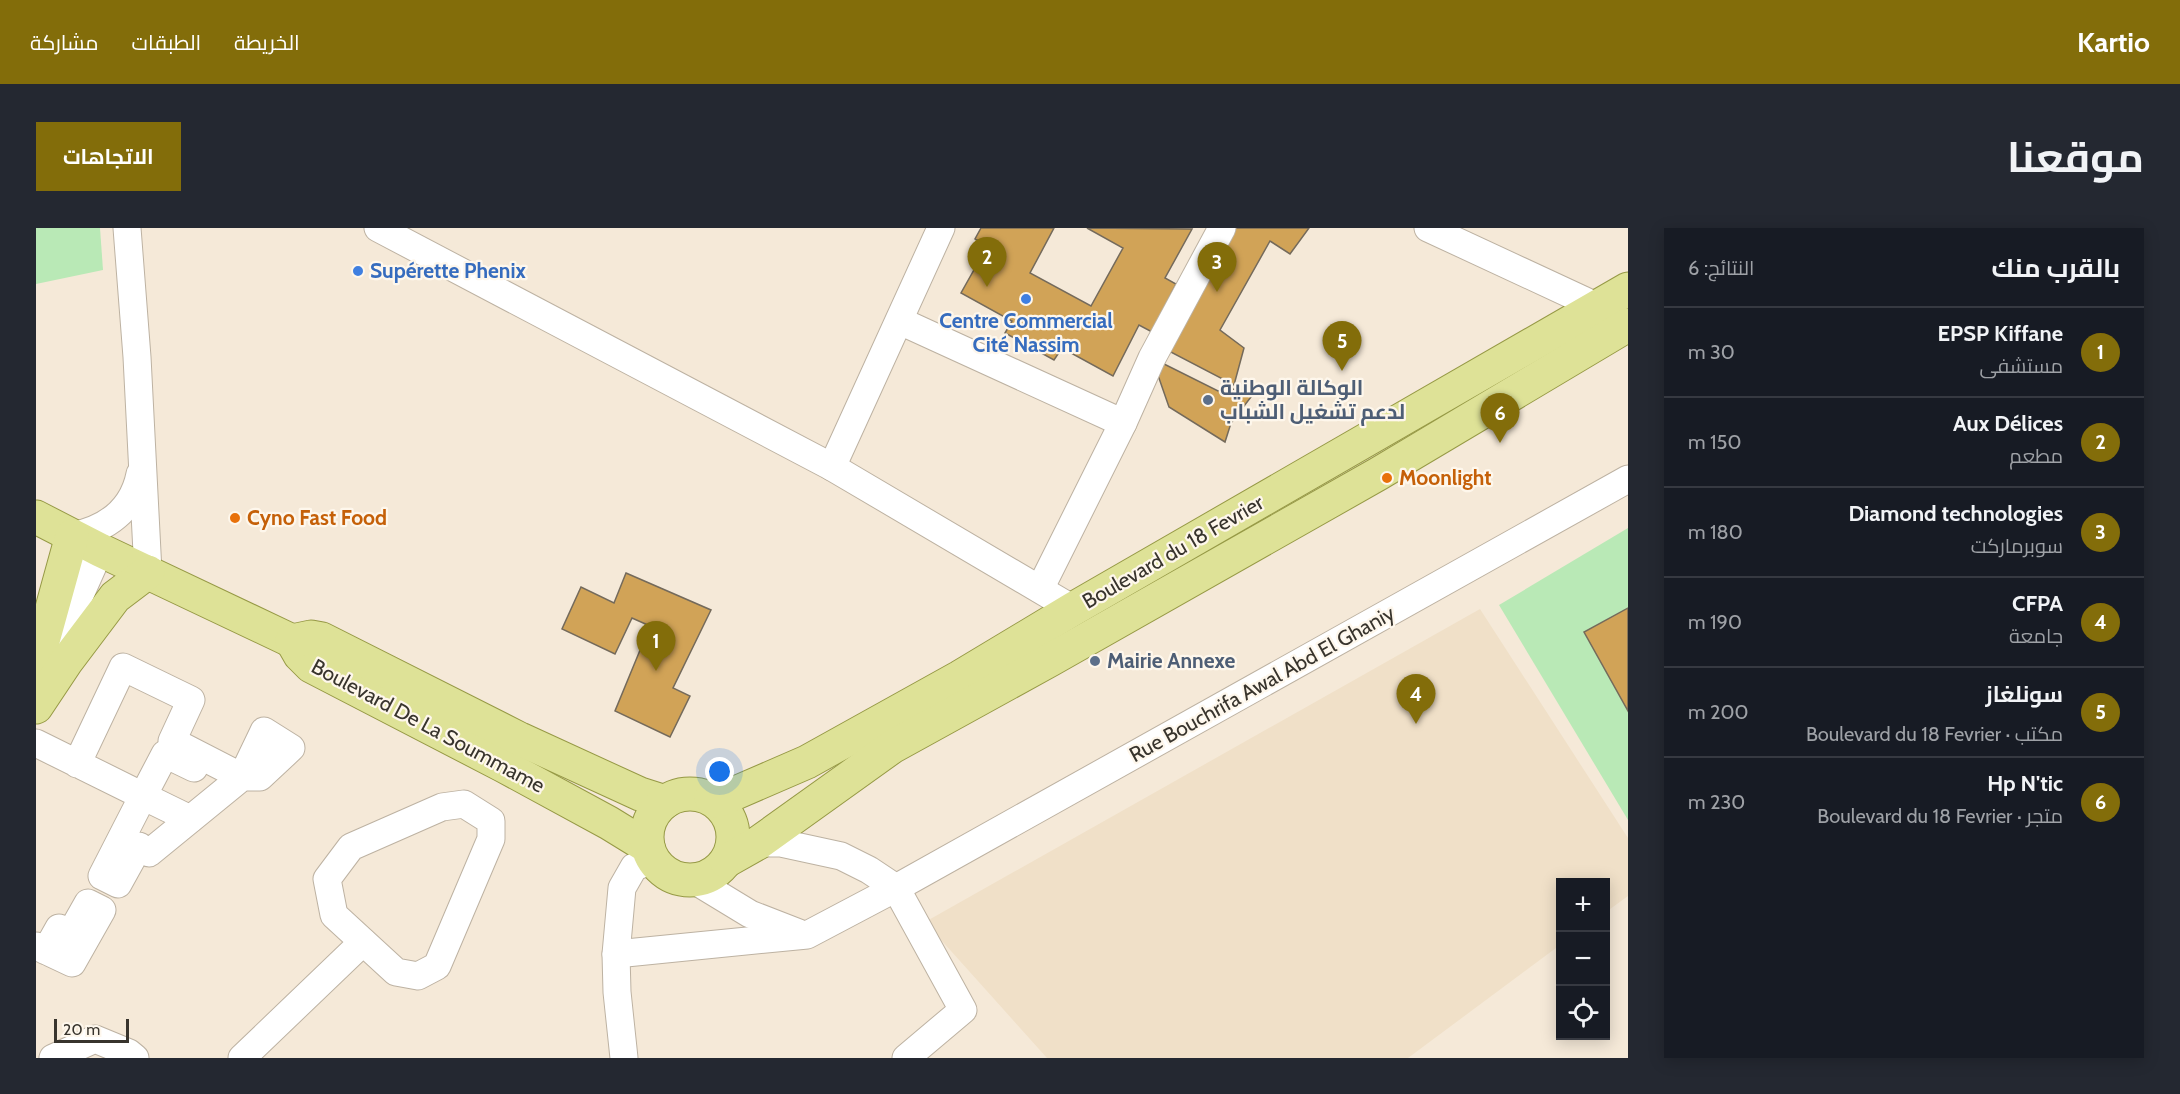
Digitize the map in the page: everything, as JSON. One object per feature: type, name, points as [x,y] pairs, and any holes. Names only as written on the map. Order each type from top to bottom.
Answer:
[{"type":"main road","name":"Boulevard du 18 Fevrier","points":[[711,798],[717,801],[807,762],[960,677],[1628,289]]},
{"type":"main road","name":"Boulevard du 18 Fevrier","points":[[726,861],[758,843],[892,747],[1368,480],[1628,325]]},
{"type":"main road","name":"Boulevard De La Soummame","points":[[36,517],[292,641],[300,655],[311,666],[609,823],[651,854]]},
{"type":"main road","points":[[36,666],[86,543]]},
{"type":"main road","points":[[36,707],[66,662],[115,597],[148,572]]},
{"type":"main road","name":"Boulevard De La Soummame","points":[[292,641],[311,637],[322,639],[520,739],[640,794],[665,802]]},
{"type":"main road","points":[[687,793],[711,798],[727,813],[732,825],[734,837],[732,849],[726,861],[718,871],[706,877],[694,880],[671,876],[661,869],[651,854],[647,834],[650,821],[656,810],[675,796],[687,793]]},
{"type":"street","points":[[128,228],[148,572]]},
{"type":"street","points":[[378,228],[832,467],[1074,609]]},
{"type":"street","points":[[832,467],[941,228]]},
{"type":"street","points":[[1040,589],[1124,423],[1152,358],[1222,228]]},
{"type":"street","points":[[1428,228],[1598,308]]},
{"type":"street","points":[[900,321],[1124,423]]},
{"type":"street","points":[[36,694],[86,543],[96,530],[116,517],[135,492],[142,461]]},
{"type":"street","name":"Rue Bouchrifa Awal Abd El Ghaniy","points":[[807,935],[896,888],[1628,478]]},
{"type":"street","points":[[77,764],[123,667],[191,700],[172,741],[236,782]]},
{"type":"street","points":[[36,743],[190,819]]},
{"type":"street","points":[[165,754],[236,782],[149,853],[139,846],[118,884],[102,876],[165,754]]},
{"type":"street","points":[[464,804],[491,821],[491,839],[437,966],[418,976],[396,972],[363,942],[334,915],[327,879],[351,848],[442,807],[464,804]]},
{"type":"street","points":[[758,843],[781,843],[841,856],[869,870],[896,888],[963,1010],[906,1058]]},
{"type":"street","points":[[624,1058],[617,992],[616,954],[622,888],[634,867],[651,854]]},
{"type":"street","points":[[694,880],[750,914],[807,935]]},
{"type":"street","points":[[616,954],[807,935]]},
{"type":"street","points":[[242,1058],[363,942]]},
{"type":"street","points":[[53,1058],[95,1039],[129,1053],[135,1058]]},
{"type":"shaded area","points":[[1480,609],[1628,838],[1628,896],[1610,909],[1610,878],[1556,878],[1556,948],[1408,1058],[1047,1058],[925,922]]},
{"type":"green space","points":[[36,228],[100,228],[103,270],[36,284]]},
{"type":"green space","points":[[1628,528],[1628,820],[1499,605]]},
{"type":"building","name":"Centre Commercial Cité Nassim","points":[[981,228],[1054,228],[1030,273],[1091,306],[1123,248],[1087,228],[1192,229],[1165,278],[1176,284],[1152,332],[1139,325],[1113,376],[1062,348],[1054,360],[1005,333],[1012,321],[961,293],[988,245],[975,239]]},
{"type":"building","points":[[1226,228],[1309,228],[1290,254],[1270,241],[1220,330],[1244,348],[1234,385],[1163,348]]},
{"type":"building","name":"الوكالة الوطنية لدعم تشغيل الشباب","points":[[1152,358],[1218,391],[1227,388],[1254,393],[1231,423],[1225,442],[1169,407]]},
{"type":"building","points":[[626,573],[711,610],[673,688],[690,696],[670,737],[615,711],[650,626],[632,618],[615,654],[562,629],[581,587],[614,603]]},
{"type":"building","points":[[1628,608],[1628,711],[1584,632]]},
{"type":"place","name":"Supérette Phenix","points":[[358,271]]},
{"type":"place","name":"Aux Délices","points":[[987,287]]},
{"type":"place","name":"Diamond technologies","points":[[1217,292]]},
{"type":"place","name":"Centre Commercial Cité Nassim","points":[[1026,299]]},
{"type":"place","name":"سونلغاز","points":[[1342,371]]},
{"type":"place","name":"الوكالة الوطنية لدعم تشغيل الشباب","points":[[1208,400]]},
{"type":"place","name":"Hp N'tic","points":[[1500,443]]},
{"type":"place","name":"Moonlight","points":[[1387,478]]},
{"type":"place","name":"Cyno Fast Food","points":[[235,518]]},
{"type":"place","name":"Mairie Annexe","points":[[1095,661]]},
{"type":"place","name":"EPSP Kiffane","points":[[656,671]]},
{"type":"place","name":"CFPA","points":[[1416,724]]}]
